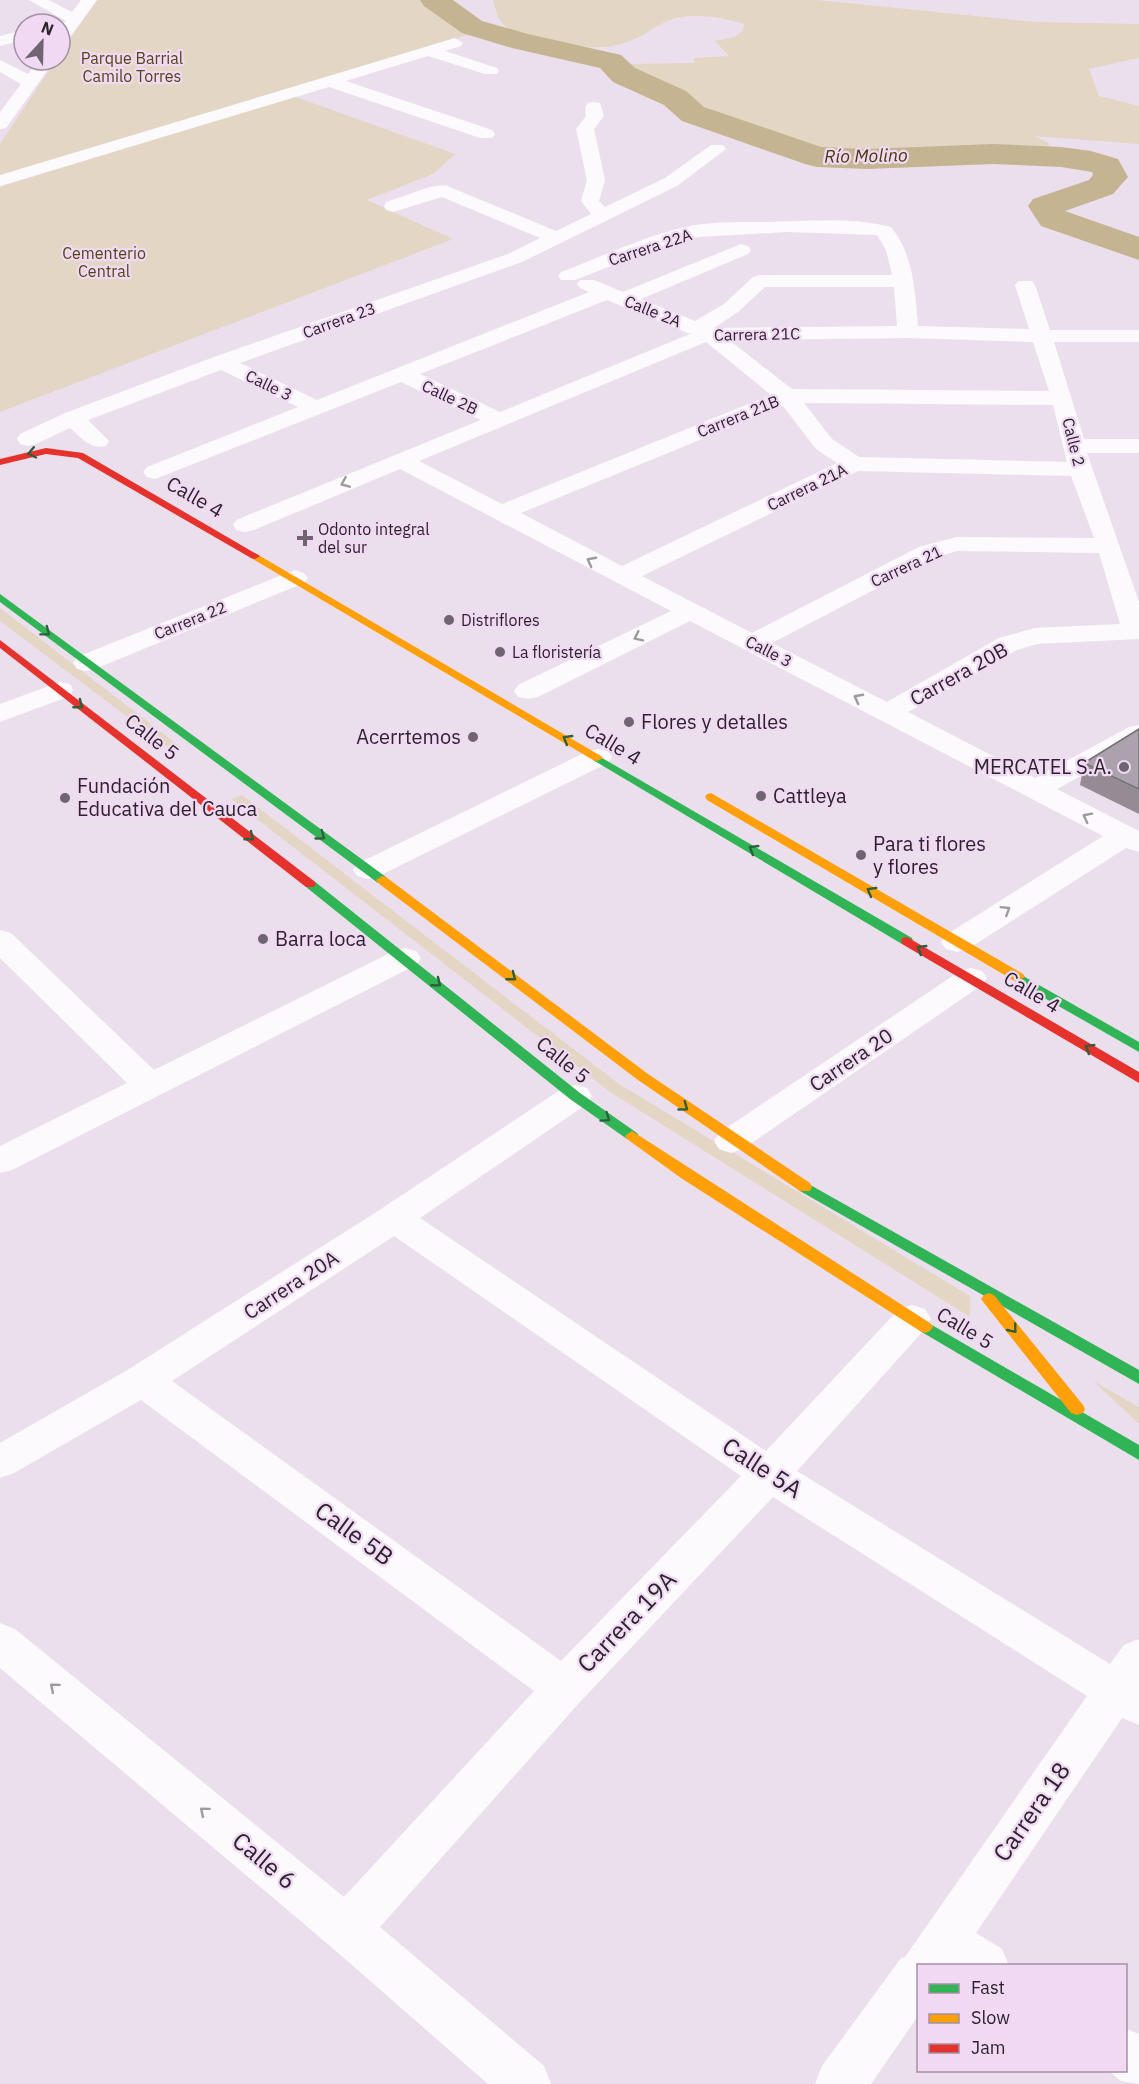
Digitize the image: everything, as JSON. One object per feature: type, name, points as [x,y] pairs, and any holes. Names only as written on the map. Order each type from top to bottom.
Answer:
[{"type":"main road","name":"Calle 4","points":[[0,462],[37,451],[65,450],[80,453],[347,608],[1134,1075]]},
{"type":"main road","name":"Calle 4","points":[[150,469],[175,484]]},
{"type":"main road","name":"Calle 5","points":[[0,597],[731,1142],[811,1191],[1139,1378]]},
{"type":"main road","points":[[347,608],[391,618]]},
{"type":"main road","name":"Calle 5","points":[[0,643],[405,958],[576,1096],[686,1174],[912,1319],[1139,1453]]},
{"type":"main road","points":[[123,739],[155,748]]},
{"type":"main road","points":[[199,760],[232,770]]},
{"type":"main road","name":"Calle 4","points":[[702,792],[1139,1048]]},
{"type":"main road","points":[[1116,1035],[1134,1075]]},
{"type":"main road","points":[[977,1284],[1089,1425]]},
{"type":"street","points":[[37,0],[52,12]]},
{"type":"street","points":[[72,19],[89,0]]},
{"type":"street","points":[[0,181],[455,43]]},
{"type":"street","points":[[428,51],[491,71],[470,79]]},
{"type":"street","points":[[0,65],[32,83]]},
{"type":"street","points":[[0,124],[39,72]]},
{"type":"street","points":[[332,82],[486,134]]},
{"type":"street","points":[[594,107],[596,116],[585,129],[596,180],[590,201],[602,216]]},
{"type":"street","name":"Carrera 23","points":[[20,441],[69,430],[222,362],[515,258],[671,182],[717,149]]},
{"type":"street","points":[[393,206],[437,191],[492,190]]},
{"type":"street","points":[[452,192],[556,238]]},
{"type":"street","name":"Carrera 22A","points":[[568,276],[685,232],[734,228],[860,227],[882,230],[890,237],[904,281]]},
{"type":"street","points":[[685,232],[741,250],[760,280]]},
{"type":"street","points":[[150,469],[401,374],[741,250]]},
{"type":"street","name":"Calle 2A","points":[[515,258],[568,276],[702,332],[787,396],[824,444],[854,464]]},
{"type":"street","points":[[702,332],[760,280],[904,281],[908,332]]},
{"type":"street","name":"Calle 2","points":[[1025,285],[1062,398],[1078,458],[1137,631]]},
{"type":"street","name":"Carrera 21C","points":[[245,525],[500,420],[702,332],[908,332],[1139,336]]},
{"type":"street","name":"Calle 3","points":[[222,362],[316,408]]},
{"type":"street","name":"Calle 2B","points":[[401,374],[500,420]]},
{"type":"street","name":"Carrera 21B","points":[[501,513],[787,396],[1062,398]]},
{"type":"street","points":[[69,430],[106,444]]},
{"type":"street","name":"Carrera 21A","points":[[621,576],[854,464],[1078,458],[1139,446]]},
{"type":"street","name":"Calle 3","points":[[399,460],[1132,839]]},
{"type":"street","name":"Carrera 21","points":[[752,643],[928,552],[956,544],[1109,546]]},
{"type":"street","name":"Carrera 22","points":[[86,663],[295,578]]},
{"type":"street","points":[[528,691],[690,611]]},
{"type":"street","name":"Carrera 20B","points":[[887,713],[1008,645],[1035,636],[1137,631]]},
{"type":"street","points":[[0,714],[60,690]]},
{"type":"street","points":[[1034,790],[1139,733]]},
{"type":"street","points":[[368,870],[598,757]]},
{"type":"street","points":[[957,942],[1132,839]]},
{"type":"street","points":[[0,940],[151,1087]]},
{"type":"street","points":[[0,1161],[405,958]]},
{"type":"street","name":"Carrera 20","points":[[731,1142],[971,978]]},
{"type":"street","name":"Carrera 20A","points":[[0,1462],[143,1380],[394,1218],[576,1096]]},
{"type":"street","name":"Calle 5A","points":[[394,1218],[769,1474],[1131,1685]]},
{"type":"street","name":"Carrera 19A","points":[[346,1929],[564,1688],[769,1474],[912,1319]]},
{"type":"street","name":"Calle 5B","points":[[143,1380],[564,1688]]},
{"type":"street","name":"Calle 6","points":[[0,1642],[346,1929],[526,2084]]},
{"type":"street","name":"Carrera 18","points":[[929,1960],[1131,1685]]},
{"type":"street","points":[[929,1960],[975,1964]]},
{"type":"street","name":"Carrera 18","points":[[840,2084],[917,1977]]},
{"type":"green space","name":"Parque Barrial Camilo Torres","points":[[97,0],[425,0],[458,24],[477,32],[285,92],[0,176],[0,144],[48,72],[72,72],[72,36]]},
{"type":"green space","points":[[493,0],[817,0],[1036,22],[1139,24],[1139,58],[1089,69],[1099,96],[1139,106],[1139,144],[1034,136],[1047,142],[1051,147],[937,148],[866,154],[823,150],[793,143],[716,112],[679,94],[628,64],[694,63],[694,58],[729,56],[715,41],[734,37],[743,31],[744,24],[713,17],[681,17],[667,21],[641,36],[614,46],[583,46],[547,41],[513,32],[501,22]]},
{"type":"green space","name":"Cementerio Central","points":[[293,96],[455,154],[433,174],[367,200],[453,239],[0,412],[0,187]]},
{"type":"green space","points":[[0,608],[182,748],[166,746],[0,621]]},
{"type":"green space","points":[[242,795],[619,1084],[970,1296],[970,1317],[610,1092],[231,799]]},
{"type":"green space","points":[[1093,1381],[1139,1407],[1139,1423],[1136,1421]]},
{"type":"building","points":[[1139,729],[1139,789],[1084,763]]},
{"type":"waterway","name":"Río Molino","points":[[434,0],[472,27],[522,42],[610,61],[624,75],[675,98],[693,114],[817,157],[867,159],[993,154],[1061,157],[1091,161],[1106,166],[1111,177],[1101,187],[1045,206],[1053,219],[1139,249]]},
{"type":"traffic: fast","points":[[0,597],[382,880]]},
{"type":"traffic: fast","points":[[597,758],[907,941]]},
{"type":"traffic: fast","points":[[310,884],[575,1096],[632,1136]]},
{"type":"traffic: fast","points":[[1018,977],[1139,1048]]},
{"type":"traffic: fast","points":[[805,1187],[1139,1378]]},
{"type":"traffic: fast","points":[[925,1327],[1139,1453]]},
{"type":"traffic: slow","points":[[255,556],[597,758]]},
{"type":"traffic: slow","points":[[711,797],[1018,977]]},
{"type":"traffic: slow","points":[[382,880],[643,1077],[750,1152],[805,1187]]},
{"type":"traffic: slow","points":[[632,1136],[686,1174],[925,1327]]},
{"type":"traffic: slow","points":[[989,1299],[1077,1409]]},
{"type":"traffic: jam","points":[[0,462],[46,451],[80,455],[255,556]]},
{"type":"traffic: jam","points":[[0,643],[310,884]]},
{"type":"traffic: jam","points":[[907,941],[1139,1078]]},
{"type":"place","name":"Odonto integral del sur","points":[[305,538]]},
{"type":"place","name":"Distriflores","points":[[449,620]]},
{"type":"place","name":"La floristería","points":[[500,652]]},
{"type":"place","name":"Flores y detalles","points":[[629,722]]},
{"type":"place","name":"Acerrtemos","points":[[473,737]]},
{"type":"place","name":"MERCATEL S.A.","points":[[1124,767]]},
{"type":"place","name":"Cattleya","points":[[761,796]]},
{"type":"place","name":"Fundación Educativa del Cauca","points":[[65,798]]},
{"type":"place","name":"Para ti flores y flores","points":[[861,855]]},
{"type":"place","name":"Barra loca","points":[[263,939]]}]
